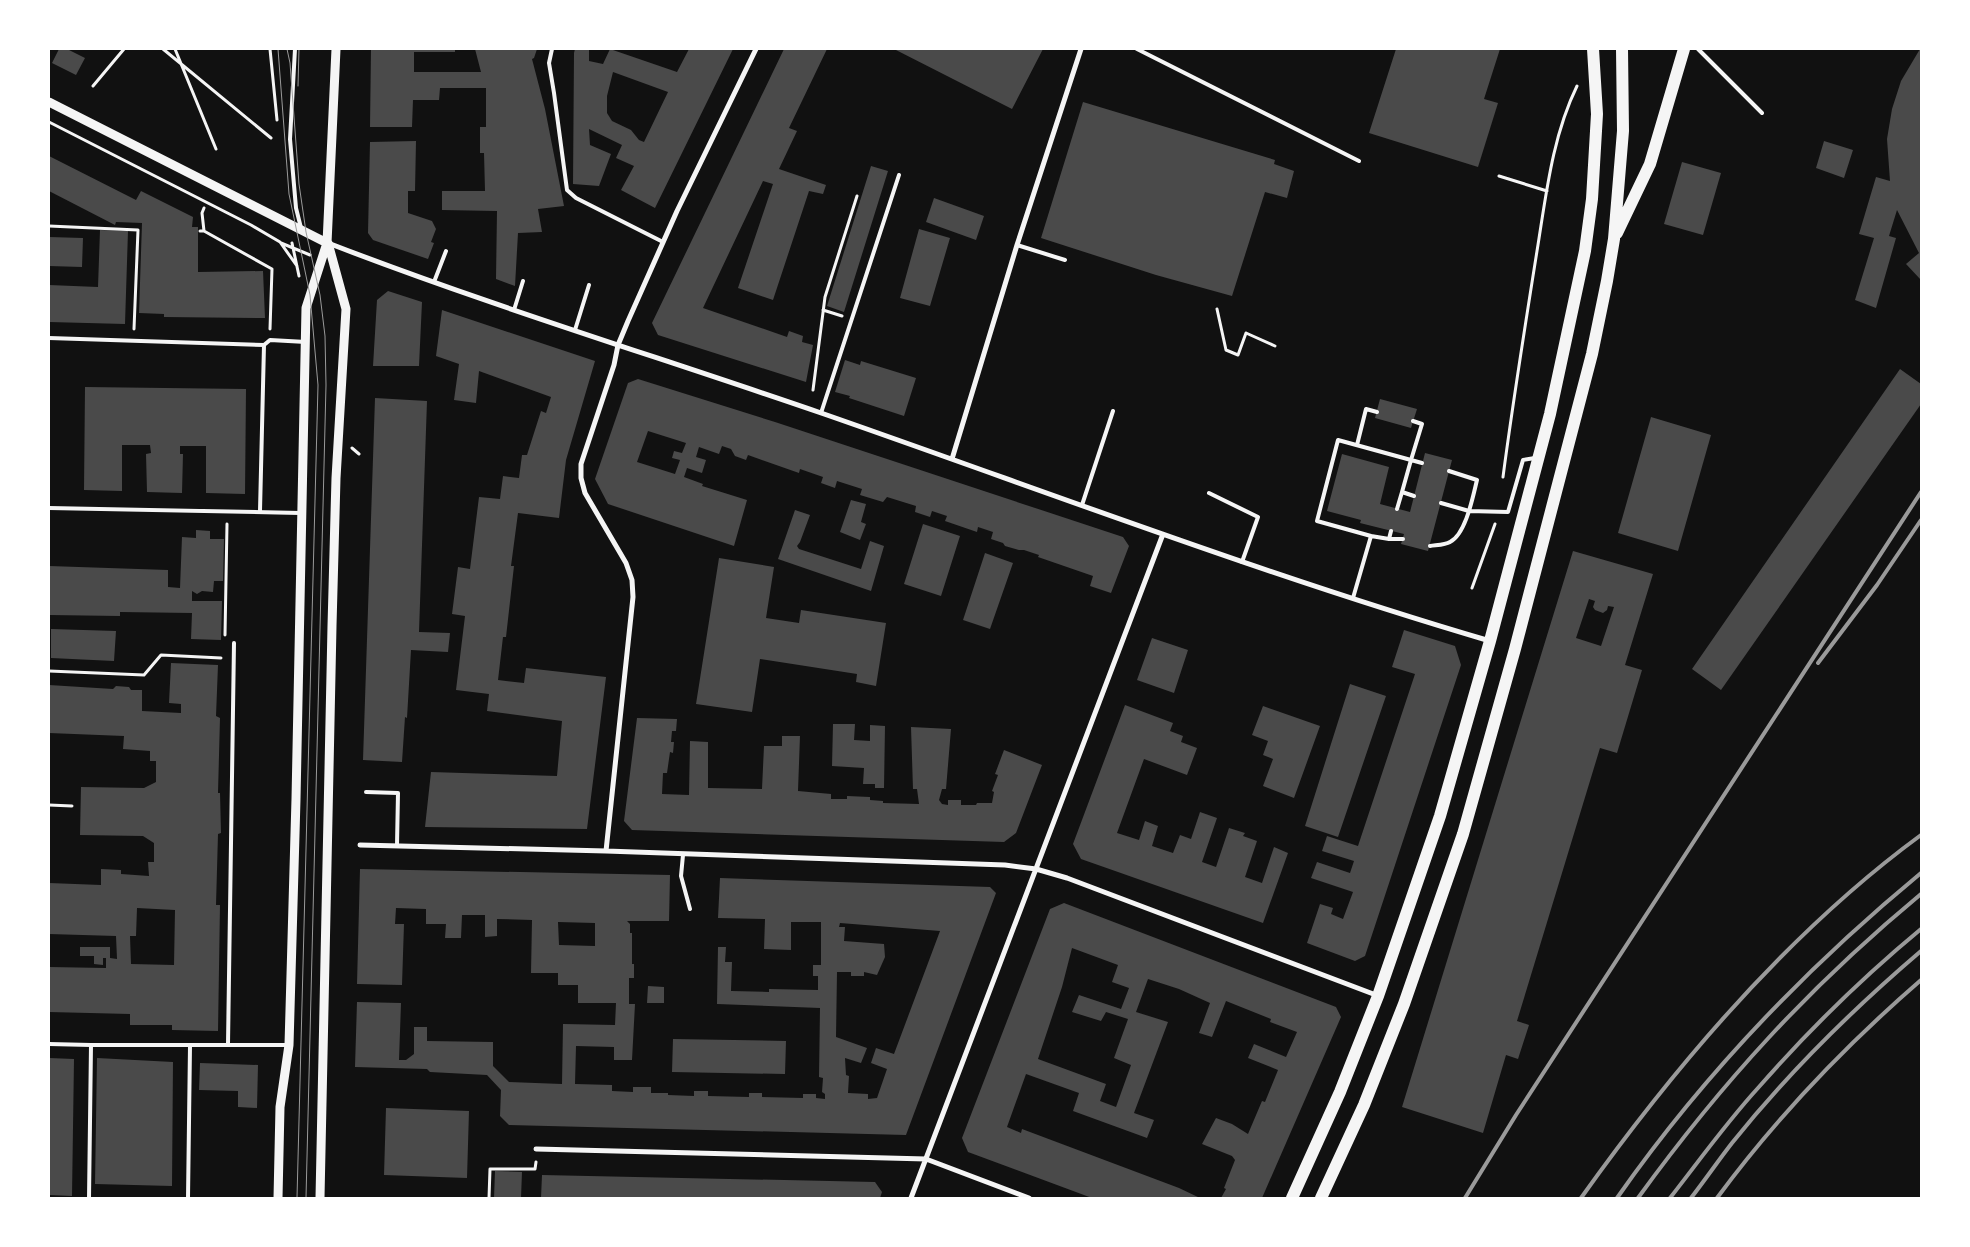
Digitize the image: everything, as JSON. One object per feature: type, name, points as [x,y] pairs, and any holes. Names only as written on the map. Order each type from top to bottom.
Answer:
[{"type":"main road","points":[[1292,1198],[1340,1092],[1378,996],[1440,816],[1490,641],[1550,414],[1585,251],[1592,199],[1596,114],[1593,49]]},
{"type":"main road","points":[[1321,1198],[1364,1105],[1404,1004],[1463,834],[1516,649],[1590,362],[1607,282],[1614,239],[1623,131],[1622,49]]},
{"type":"main road","points":[[1614,239],[1650,164],[1684,49]]},
{"type":"street","points":[[278,1198],[280,1107],[289,1045],[303,513],[306,308],[327,243],[336,49]]},
{"type":"street","points":[[606,851],[633,597],[632,580],[626,563],[585,494],[580,478],[581,464],[614,365],[618,345],[676,211],[756,49]]},
{"type":"street","points":[[952,459],[1017,245],[1081,49]]},
{"type":"street","points":[[49,102],[327,243],[514,310],[821,413],[1242,562],[1490,641]]},
{"type":"street","points":[[320,1198],[336,478],[346,309],[327,243]]},
{"type":"street","points":[[911,1198],[1163,534]]},
{"type":"street","points":[[360,844],[1005,865],[1036,869],[1067,878],[1378,996]]},
{"type":"street","points":[[536,1149],[926,1159],[1029,1198]]},
{"type":"lane","points":[[295,49],[290,139],[296,208],[301,230]]},
{"type":"lane","points":[[552,49],[549,63],[567,190],[576,198],[663,242]]},
{"type":"lane","points":[[1137,49],[1359,161]]},
{"type":"lane","points":[[1698,49],[1762,113]]},
{"type":"lane","points":[[821,413],[899,175]]},
{"type":"lane","points":[[1017,245],[1065,260]]},
{"type":"lane","points":[[434,282],[446,251]]},
{"type":"lane","points":[[514,310],[524,281]]},
{"type":"lane","points":[[574,330],[589,285]]},
{"type":"lane","points":[[49,338],[264,345],[270,340],[306,342]]},
{"type":"lane","points":[[260,511],[264,345]]},
{"type":"lane","points":[[1357,445],[1366,409],[1377,412]]},
{"type":"lane","points":[[1082,505],[1114,411]]},
{"type":"lane","points":[[1397,509],[1422,424],[1413,421]]},
{"type":"lane","points":[[1403,539],[1371,536],[1317,521],[1338,440],[1422,463]]},
{"type":"lane","points":[[1441,503],[1468,512],[1508,512],[1523,460],[1537,458]]},
{"type":"lane","points":[[1430,546],[1450,542],[1461,530],[1477,480],[1449,471]]},
{"type":"lane","points":[[1402,492],[1414,496]]},
{"type":"lane","points":[[1209,493],[1258,517],[1242,562]]},
{"type":"lane","points":[[49,508],[303,513]]},
{"type":"lane","points":[[1389,539],[1391,531]]},
{"type":"lane","points":[[1353,598],[1371,536]]},
{"type":"lane","points":[[228,1044],[234,644]]},
{"type":"lane","points":[[366,792],[398,794],[397,845]]},
{"type":"lane","points":[[683,855],[682,876],[690,909]]},
{"type":"lane","points":[[49,1044],[91,1046],[289,1045]]},
{"type":"lane","points":[[89,1198],[91,1046]]},
{"type":"lane","points":[[188,1198],[190,1046]]},
{"type":"path","points":[[93,86],[124,49]]},
{"type":"path","points":[[163,49],[271,138]]},
{"type":"path","points":[[175,49],[216,149]]},
{"type":"path","points":[[1503,480],[1515,388],[1547,191],[1568,105],[1581,78]]},
{"type":"path","points":[[49,122],[251,225],[280,242],[290,253],[297,266]]},
{"type":"path","points":[[1499,176],[1547,191]]},
{"type":"path","points":[[813,391],[825,297],[857,196]]},
{"type":"path","points":[[204,208],[202,231],[272,269],[270,340]]},
{"type":"path","points":[[288,223],[306,308]]},
{"type":"path","points":[[49,226],[138,230],[134,342]]},
{"type":"path","points":[[1217,309],[1226,350],[1238,354],[1246,333],[1276,346]]},
{"type":"path","points":[[823,310],[852,319]]},
{"type":"path","points":[[1472,588],[1499,512]]},
{"type":"path","points":[[225,658],[226,532]]},
{"type":"path","points":[[49,671],[144,675],[162,655],[234,659]]},
{"type":"path","points":[[49,805],[72,806]]},
{"type":"path","points":[[489,1198],[490,1169],[535,1169],[536,1149]]},
{"type":"building","points":[[59,49],[67,49],[85,58],[76,75],[52,63]]},
{"type":"building","points":[[371,49],[455,49],[455,52],[414,52],[414,72],[481,72],[475,49],[537,49],[532,59],[545,109],[564,206],[538,209],[542,232],[518,233],[515,286],[496,279],[497,211],[442,210],[442,191],[485,191],[484,153],[480,153],[480,127],[486,127],[486,88],[440,88],[439,100],[413,100],[412,127],[370,127]]},
{"type":"building","points":[[575,49],[589,49],[589,61],[603,64],[610,49],[677,72],[689,49],[733,49],[655,208],[621,190],[634,166],[616,158],[622,145],[589,129],[590,145],[611,154],[599,186],[573,184]],"holes":[[[613,72],[668,92],[644,142],[639,140],[631,130],[612,121],[607,113],[607,96]]]},
{"type":"building","points":[[784,49],[827,49],[789,128],[797,131],[779,169],[826,185],[823,194],[809,191],[773,300],[738,288],[773,184],[763,181],[703,308],[787,337],[789,331],[803,336],[802,342],[813,345],[806,382],[658,335],[652,323]]},
{"type":"building","points":[[894,49],[1043,49],[1012,109]]},
{"type":"building","points":[[1396,49],[1500,49],[1484,99],[1498,103],[1478,167],[1369,133]]},
{"type":"building","points":[[1920,49],[1921,280],[1906,264],[1919,253],[1897,210],[1889,236],[1896,238],[1876,308],[1855,300],[1874,238],[1859,234],[1876,177],[1890,181],[1887,139],[1892,109],[1901,81]]},
{"type":"building","points":[[1083,102],[1275,160],[1274,164],[1294,171],[1287,198],[1265,192],[1232,296],[1156,275],[1041,238]]},
{"type":"building","points":[[416,141],[415,191],[408,191],[408,213],[432,221],[436,229],[431,242],[434,243],[428,259],[373,240],[368,233],[370,142]]},
{"type":"building","points":[[1824,141],[1853,150],[1844,178],[1816,168]]},
{"type":"building","points":[[49,156],[136,200],[141,191],[193,217],[192,227],[198,227],[198,272],[263,271],[265,318],[164,317],[164,314],[139,313],[142,223],[116,222],[115,225],[49,191]]},
{"type":"building","points":[[1682,162],[1721,173],[1703,235],[1664,224]]},
{"type":"building","points":[[871,166],[888,171],[844,312],[827,306]]},
{"type":"building","points":[[934,198],[984,216],[976,240],[926,222]]},
{"type":"building","points":[[919,229],[950,238],[930,306],[900,298]]},
{"type":"building","points":[[100,230],[128,231],[125,324],[49,322],[49,285],[98,287]]},
{"type":"building","points":[[49,237],[83,238],[82,267],[49,266]]},
{"type":"building","points":[[388,291],[422,302],[419,366],[373,366],[377,300]]},
{"type":"building","points":[[442,310],[595,361],[566,460],[559,518],[518,513],[511,566],[514,566],[506,637],[503,637],[498,680],[524,683],[526,668],[606,677],[587,829],[425,827],[431,772],[557,776],[562,721],[487,711],[489,694],[456,690],[465,616],[452,614],[458,567],[470,569],[479,497],[500,499],[503,476],[519,478],[522,455],[527,455],[541,411],[546,413],[551,397],[479,371],[476,403],[454,400],[459,364],[436,356]]},
{"type":"building","points":[[845,360],[860,365],[861,361],[916,378],[904,416],[835,392]]},
{"type":"building","points":[[1900,369],[1921,384],[1921,404],[1721,690],[1692,669]]},
{"type":"building","points":[[638,379],[775,422],[1123,537],[1129,546],[1111,593],[1090,586],[1093,576],[1038,557],[1039,555],[1005,546],[1003,543],[991,539],[993,532],[978,527],[977,532],[945,521],[947,516],[932,511],[930,517],[915,512],[916,506],[887,497],[883,502],[860,495],[862,489],[837,481],[835,488],[821,483],[823,477],[800,469],[799,473],[748,455],[746,460],[735,456],[731,449],[722,446],[719,454],[699,447],[696,457],[706,460],[702,473],[687,468],[684,477],[703,484],[702,486],[747,500],[734,546],[608,504],[595,479],[628,383]],"holes":[[[648,431],[686,443],[682,453],[674,451],[672,458],[680,460],[675,474],[637,462]]]},
{"type":"building","points":[[85,387],[246,389],[245,494],[206,493],[206,446],[180,446],[180,454],[183,454],[182,493],[147,492],[146,454],[151,453],[150,445],[122,445],[122,491],[84,490]]},
{"type":"building","points":[[375,398],[427,401],[419,632],[450,633],[448,652],[411,650],[402,762],[363,760]]},
{"type":"building","points":[[1380,399],[1417,409],[1411,428],[1375,418]]},
{"type":"building","points":[[1651,417],[1711,435],[1678,551],[1618,533]]},
{"type":"building","points":[[1425,453],[1452,460],[1428,551],[1401,544],[1404,534],[1360,523],[1361,520],[1327,511],[1342,454],[1389,467],[1380,504],[1410,512]]},
{"type":"building","points":[[851,500],[866,504],[861,522],[866,524],[860,540],[840,532]]},
{"type":"building","points":[[795,510],[810,515],[797,546],[799,549],[861,569],[870,541],[884,546],[871,591],[778,559]]},
{"type":"building","points":[[923,524],[960,536],[941,596],[904,584]]},
{"type":"building","points":[[196,530],[210,531],[210,539],[224,539],[223,581],[214,581],[213,592],[202,591],[197,594],[192,591],[192,601],[222,601],[221,640],[191,639],[192,613],[120,612],[120,616],[49,615],[49,566],[168,570],[168,587],[180,588],[182,537],[196,538]]},
{"type":"building","points":[[1573,551],[1653,574],[1625,665],[1642,670],[1617,753],[1600,748],[1517,1021],[1529,1025],[1518,1059],[1506,1055],[1483,1133],[1402,1107]],"holes":[[[1589,599],[1595,601],[1593,607],[1595,610],[1603,613],[1607,610],[1608,606],[1614,607],[1601,646],[1576,638]]]},
{"type":"building","points":[[985,553],[1013,563],[990,629],[963,620]]},
{"type":"building","points":[[719,558],[774,567],[766,618],[799,623],[801,610],[886,623],[876,686],[856,682],[857,674],[760,659],[752,712],[696,704]]},
{"type":"building","points":[[51,629],[116,631],[114,661],[51,658]]},
{"type":"building","points":[[1404,630],[1455,646],[1461,665],[1365,956],[1355,961],[1307,943],[1320,904],[1333,908],[1331,914],[1343,919],[1353,892],[1311,878],[1317,862],[1350,873],[1354,861],[1322,851],[1327,836],[1358,846],[1415,674],[1392,667]]},
{"type":"building","points":[[1152,638],[1188,650],[1174,693],[1137,680]]},
{"type":"building","points":[[171,663],[218,665],[216,716],[220,718],[218,793],[220,793],[221,833],[218,834],[216,905],[220,905],[218,1031],[172,1030],[172,1025],[130,1025],[130,1014],[49,1012],[49,967],[106,968],[106,958],[103,958],[103,965],[94,964],[94,956],[80,956],[80,947],[110,947],[110,958],[117,959],[116,936],[49,934],[49,883],[101,885],[101,869],[121,870],[121,874],[149,876],[148,862],[154,862],[154,843],[143,836],[80,835],[81,787],[144,788],[156,782],[156,761],[150,761],[150,751],[123,749],[124,736],[49,733],[49,685],[113,689],[116,686],[129,687],[131,690],[142,690],[142,711],[181,713],[181,704],[169,703]],"holes":[[[137,908],[175,910],[174,965],[131,964],[130,936],[136,936]]]},
{"type":"building","points":[[1350,684],[1386,696],[1338,837],[1305,826]]},
{"type":"building","points":[[1125,705],[1173,723],[1170,731],[1183,736],[1181,742],[1197,748],[1187,775],[1144,759],[1117,833],[1139,840],[1145,821],[1158,826],[1152,846],[1173,853],[1180,835],[1191,839],[1200,812],[1217,818],[1202,862],[1216,867],[1229,828],[1245,833],[1243,836],[1257,841],[1245,877],[1262,883],[1274,847],[1288,853],[1263,923],[1081,859],[1073,844]]},
{"type":"building","points":[[1263,706],[1320,726],[1294,798],[1263,786],[1273,759],[1263,755],[1268,741],[1252,735]]},
{"type":"building","points":[[637,718],[677,719],[676,731],[672,731],[673,753],[670,752],[667,773],[663,773],[662,794],[689,795],[690,741],[708,742],[708,788],[762,789],[764,746],[782,746],[782,736],[800,736],[798,791],[831,794],[831,799],[847,799],[847,796],[870,797],[870,800],[883,801],[883,803],[919,804],[917,789],[913,789],[911,727],[951,729],[946,789],[942,789],[939,800],[942,804],[948,805],[948,800],[961,800],[961,805],[992,803],[994,792],[992,791],[998,775],[995,774],[1004,750],[1042,765],[1016,833],[1004,842],[632,830],[624,821]]},
{"type":"building","points":[[833,724],[855,724],[854,740],[870,741],[870,725],[885,726],[884,788],[875,788],[875,784],[863,784],[864,768],[832,766]]},
{"type":"building","points":[[360,869],[670,875],[669,921],[627,921],[630,924],[630,933],[632,933],[632,964],[634,964],[634,978],[629,978],[629,1004],[635,1004],[632,1060],[614,1060],[614,1047],[576,1046],[575,1084],[612,1085],[612,1091],[633,1092],[633,1087],[651,1087],[651,1093],[668,1093],[668,1095],[694,1096],[694,1091],[708,1091],[708,1096],[749,1097],[749,1093],[762,1093],[762,1097],[803,1098],[803,1094],[816,1094],[816,1098],[825,1099],[825,1094],[822,1092],[823,1078],[819,1077],[820,1008],[717,1004],[718,947],[726,947],[725,962],[732,962],[731,991],[769,992],[769,989],[818,990],[818,976],[813,976],[813,965],[821,965],[821,922],[791,922],[791,950],[764,949],[765,919],[718,918],[720,878],[990,887],[996,893],[906,1135],[509,1125],[500,1116],[501,1090],[487,1075],[430,1072],[427,1069],[355,1067],[357,1002],[401,1003],[399,1060],[406,1060],[414,1054],[414,1027],[427,1027],[427,1041],[493,1042],[493,1066],[509,1082],[562,1084],[563,1024],[615,1025],[616,1003],[578,1003],[578,985],[558,985],[558,973],[531,973],[532,920],[497,919],[497,936],[485,937],[485,915],[462,915],[461,938],[445,938],[446,924],[426,924],[426,909],[396,908],[395,924],[404,924],[402,985],[357,984]],"holes":[[[558,922],[595,923],[595,946],[559,945]],[[840,923],[940,931],[894,1054],[876,1048],[871,1063],[887,1069],[877,1098],[868,1099],[868,1094],[848,1093],[849,1076],[846,1075],[845,1058],[861,1063],[867,1048],[836,1037],[837,972],[851,972],[851,976],[864,976],[864,972],[877,975],[885,957],[884,944],[844,941],[845,927],[839,927]]]},
{"type":"building","points":[[1064,903],[1336,1007],[1341,1017],[1262,1198],[1221,1198],[1226,1189],[1224,1188],[1235,1160],[1232,1156],[1202,1144],[1216,1118],[1232,1124],[1248,1134],[1262,1101],[1265,1102],[1278,1070],[1248,1058],[1254,1044],[1286,1057],[1297,1032],[1270,1022],[1271,1019],[1226,1001],[1212,1037],[1199,1033],[1210,1003],[1179,989],[1148,979],[1136,1012],[1168,1022],[1134,1113],[1154,1120],[1147,1138],[1073,1111],[1079,1093],[1026,1074],[1007,1127],[1021,1133],[1022,1129],[1179,1188],[1200,1198],[1092,1198],[968,1152],[962,1138],[1050,909]],"holes":[[[1072,948],[1118,965],[1112,982],[1129,988],[1121,1009],[1079,995],[1072,1012],[1101,1021],[1106,1012],[1128,1019],[1114,1058],[1131,1065],[1116,1107],[1100,1101],[1106,1084],[1038,1059],[1062,987]]]},
{"type":"building","points":[[648,986],[664,987],[664,1003],[647,1003]]},
{"type":"building","points":[[673,1039],[786,1041],[785,1074],[672,1072]]},
{"type":"building","points":[[49,1058],[74,1059],[72,1196],[49,1195]]},
{"type":"building","points":[[97,1058],[173,1062],[172,1186],[95,1184]]},
{"type":"building","points":[[200,1063],[258,1065],[257,1108],[238,1107],[238,1091],[199,1090]]},
{"type":"building","points":[[386,1108],[469,1111],[467,1178],[384,1175]]},
{"type":"building","points":[[495,1171],[522,1172],[521,1198],[494,1198]]},
{"type":"building","points":[[542,1175],[875,1182],[882,1192],[880,1198],[541,1198]]},
{"type":"tram line","points":[[278,49],[289,194],[310,295],[318,385],[297,1198]]},
{"type":"tram line","points":[[287,49],[290,63],[299,184],[306,232],[320,295],[325,336],[326,385],[306,1198]]},
{"type":"tram line","points":[[298,86],[299,49]]},
{"type":"railway","points":[[1465,1198],[1516,1115],[1921,492]]},
{"type":"railway","points":[[1818,663],[1877,585],[1921,520]]},
{"type":"railway","points":[[1581,1198],[1655,1099],[1737,1003],[1826,914],[1921,835]]},
{"type":"railway","points":[[1617,1198],[1685,1109],[1758,1025],[1837,947],[1921,873]]},
{"type":"railway","points":[[1638,1198],[1702,1114],[1769,1037],[1842,964],[1921,894]]},
{"type":"railway","points":[[1670,1198],[1735,1115],[1796,1046],[1857,986],[1921,929]]},
{"type":"railway","points":[[1691,1198],[1753,1117],[1798,1067],[1846,1019],[1921,951]]},
{"type":"railway","points":[[1717,1198],[1763,1139],[1813,1083],[1866,1030],[1921,980]]}]
